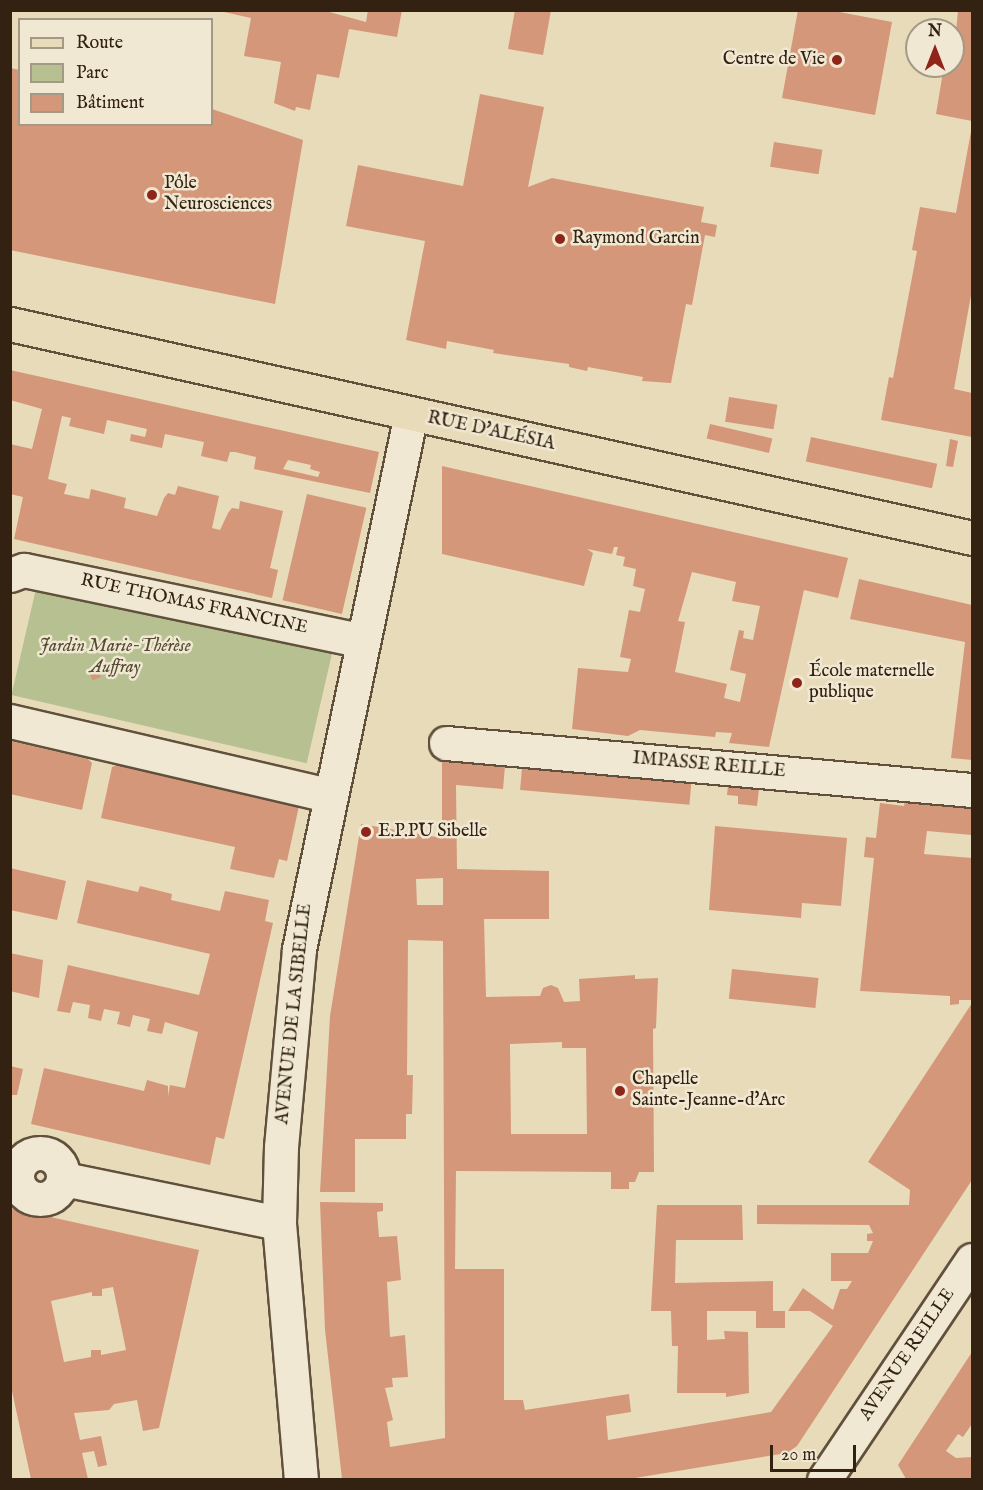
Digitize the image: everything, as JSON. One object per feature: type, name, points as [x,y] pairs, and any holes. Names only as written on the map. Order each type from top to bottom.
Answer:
[{"type":"main road","name":"RUE D'ALÉSIA","points":[[10,324],[972,538]]},
{"type":"street","name":"AVENUE DE LA SIBELLE","points":[[301,1479],[279,1222],[281,1147],[299,949],[329,795],[411,414]]},
{"type":"street","name":"RUE THOMAS FRANCINE","points":[[17,572],[363,641]]},
{"type":"street","points":[[10,721],[329,795]]},
{"type":"street","name":"IMPASSE REILLE","points":[[446,743],[972,790]]},
{"type":"street","points":[[64,1179],[279,1222]]},
{"type":"street","name":"AVENUE REILLE","points":[[824,1479],[972,1260]]},
{"type":"green space","name":"Jardin Marie-Thérèse Auffray","points":[[38,580],[333,648],[307,763],[11,695]]},
{"type":"building","points":[[215,10],[322,10],[366,22],[368,10],[402,10],[397,37],[349,29],[339,78],[317,74],[310,110],[296,107],[295,111],[274,103],[281,62],[244,56],[251,18]]},
{"type":"building","points":[[515,10],[551,10],[543,55],[508,49]]},
{"type":"building","name":"Centre de Vie","points":[[798,10],[829,10],[892,22],[875,115],[782,98]]},
{"type":"building","points":[[958,10],[972,10],[972,121],[936,114],[942,78],[965,78],[965,18],[957,18]]},
{"type":"building","name":"Pôle Neurosciences","points":[[10,68],[18,70],[18,126],[213,126],[213,109],[303,140],[275,304],[10,250]]},
{"type":"building","name":"Raymond Garcin","points":[[480,94],[544,107],[528,187],[552,178],[704,207],[701,222],[717,225],[715,237],[705,235],[692,305],[686,304],[671,383],[642,381],[643,377],[588,367],[587,371],[569,367],[569,364],[493,353],[494,350],[447,341],[446,349],[406,340],[425,241],[346,226],[358,165],[463,186]]},
{"type":"building","points":[[972,126],[972,290],[954,389],[972,393],[972,437],[881,420],[889,377],[893,378],[917,251],[912,250],[920,207],[956,213]]},
{"type":"building","points":[[774,142],[822,150],[818,174],[770,167]]},
{"type":"building","points":[[10,370],[379,452],[370,493],[254,469],[256,457],[235,452],[230,452],[227,462],[201,456],[204,442],[165,434],[162,448],[130,441],[131,434],[145,437],[147,429],[107,420],[104,434],[69,426],[71,418],[62,416],[48,479],[67,484],[64,494],[89,499],[91,489],[126,498],[124,508],[157,516],[164,498],[168,493],[175,495],[178,486],[219,496],[212,528],[220,530],[232,508],[239,509],[240,501],[283,511],[270,568],[278,570],[272,598],[14,539],[23,497],[10,494],[10,444],[32,449],[42,409],[10,400]],"holes":[[[288,460],[311,465],[310,469],[320,472],[318,477],[283,469]]]},
{"type":"building","points":[[729,397],[777,405],[773,429],[725,422]]},
{"type":"building","points":[[710,424],[772,438],[769,453],[707,439]]},
{"type":"building","points":[[811,437],[937,464],[932,488],[806,461]]},
{"type":"building","points":[[950,439],[958,441],[953,467],[946,466]]},
{"type":"building","points":[[442,466],[848,558],[838,598],[804,590],[769,747],[729,743],[732,733],[716,732],[715,737],[640,730],[628,736],[572,729],[578,668],[628,672],[631,659],[620,657],[629,610],[640,612],[645,589],[633,586],[636,569],[623,566],[625,557],[616,555],[618,547],[614,547],[612,554],[587,549],[593,553],[584,586],[442,554]],"holes":[[[692,572],[736,582],[732,601],[760,606],[753,640],[743,638],[744,631],[739,630],[730,670],[746,674],[740,702],[724,698],[727,684],[675,672],[685,622],[678,621]]]},
{"type":"building","points":[[307,494],[366,508],[342,614],[282,600]]},
{"type":"building","points":[[859,579],[972,605],[972,760],[951,758],[965,642],[850,619]]},
{"type":"building","points":[[96,666],[101,677],[93,681],[88,670]]},
{"type":"building","points":[[10,741],[88,759],[92,763],[82,810],[10,794]]},
{"type":"building","points":[[442,760],[505,766],[503,789],[456,785],[457,869],[549,871],[549,919],[484,919],[486,997],[540,996],[543,988],[551,985],[558,988],[564,1002],[580,1001],[579,979],[635,975],[635,979],[658,978],[656,1028],[653,1029],[654,1172],[639,1172],[635,1182],[629,1182],[629,1189],[611,1189],[611,1172],[456,1171],[455,1269],[504,1269],[504,1400],[523,1400],[525,1410],[629,1394],[631,1412],[606,1416],[608,1440],[771,1412],[833,1326],[810,1311],[788,1311],[803,1288],[833,1310],[840,1289],[847,1289],[852,1281],[831,1281],[831,1253],[868,1253],[873,1241],[867,1241],[867,1234],[873,1233],[869,1225],[757,1224],[757,1205],[909,1205],[910,1190],[868,1162],[972,1003],[972,1180],[797,1446],[787,1453],[629,1479],[342,1479],[325,1330],[320,1202],[383,1203],[383,1211],[377,1212],[379,1237],[397,1236],[401,1280],[387,1282],[390,1337],[405,1335],[408,1377],[392,1378],[393,1387],[385,1388],[393,1420],[387,1422],[390,1447],[445,1438],[443,941],[408,940],[407,1075],[413,1075],[412,1114],[406,1114],[406,1139],[355,1139],[355,1192],[320,1192],[330,1016],[361,824],[442,838]],"holes":[[[443,878],[443,905],[417,905],[416,879]],[[562,1042],[562,1048],[586,1048],[587,1134],[511,1134],[510,1044]]]},
{"type":"building","points":[[117,765],[299,806],[287,861],[279,859],[274,878],[230,869],[235,847],[101,818],[112,767]]},
{"type":"building","points":[[522,768],[691,783],[689,805],[520,790]]},
{"type":"building","points":[[728,786],[759,789],[757,806],[738,804],[738,796],[727,795]]},
{"type":"building","points":[[905,801],[972,807],[972,835],[927,831],[924,854],[972,858],[972,1000],[959,1000],[959,1004],[950,1005],[950,996],[860,991],[874,858],[864,857],[866,837],[876,838],[880,803],[904,806]]},
{"type":"building","points":[[715,826],[847,838],[841,906],[802,903],[801,918],[709,910]]},
{"type":"building","points":[[10,868],[66,881],[57,920],[10,910]]},
{"type":"building","points":[[87,880],[138,892],[140,886],[172,894],[171,900],[220,911],[225,891],[269,900],[265,921],[273,923],[224,1139],[216,1137],[210,1165],[31,1124],[44,1068],[144,1091],[147,1080],[168,1086],[168,1096],[170,1085],[185,1088],[198,1032],[165,1022],[162,1034],[147,1031],[150,1019],[133,1015],[130,1027],[117,1024],[120,1012],[104,1009],[101,1021],[88,1018],[90,1005],[73,1002],[70,1013],[57,1011],[68,965],[199,995],[210,954],[77,923]]},
{"type":"building","points":[[10,953],[43,960],[39,998],[10,991]]},
{"type":"building","points":[[732,969],[819,978],[815,1008],[729,999]]},
{"type":"building","points":[[10,1066],[23,1069],[17,1095],[12,1095],[12,1099]]},
{"type":"building","points":[[657,1205],[742,1205],[743,1240],[676,1240],[675,1283],[773,1281],[773,1311],[785,1311],[785,1328],[756,1328],[756,1311],[707,1311],[707,1340],[725,1339],[724,1331],[748,1332],[749,1393],[726,1397],[726,1393],[677,1393],[678,1346],[672,1346],[671,1311],[651,1311]]},
{"type":"building","points":[[10,1208],[199,1250],[159,1428],[143,1431],[137,1400],[114,1404],[109,1410],[74,1413],[80,1440],[101,1436],[107,1465],[98,1467],[94,1451],[82,1453],[88,1479],[31,1479],[10,1382]],"holes":[[[113,1287],[126,1350],[101,1355],[101,1350],[91,1350],[91,1357],[64,1362],[51,1301],[92,1292],[92,1296],[102,1296],[102,1289]]]},
{"type":"building","points":[[972,1352],[972,1424],[963,1437],[958,1434],[946,1451],[956,1458],[972,1457],[972,1479],[906,1479],[898,1465]]},
{"type":"place","name":"Centre de Vie","points":[[837,60]]},
{"type":"place","name":"Pôle Neurosciences","points":[[152,195]]},
{"type":"place","name":"Raymond Garcin","points":[[560,239]]},
{"type":"place","name":"École maternelle publique","points":[[797,683]]},
{"type":"place","name":"E.P.PU Sibelle","points":[[366,832]]},
{"type":"place","name":"Chapelle Sainte-Jeanne-d'Arc","points":[[620,1091]]}]
